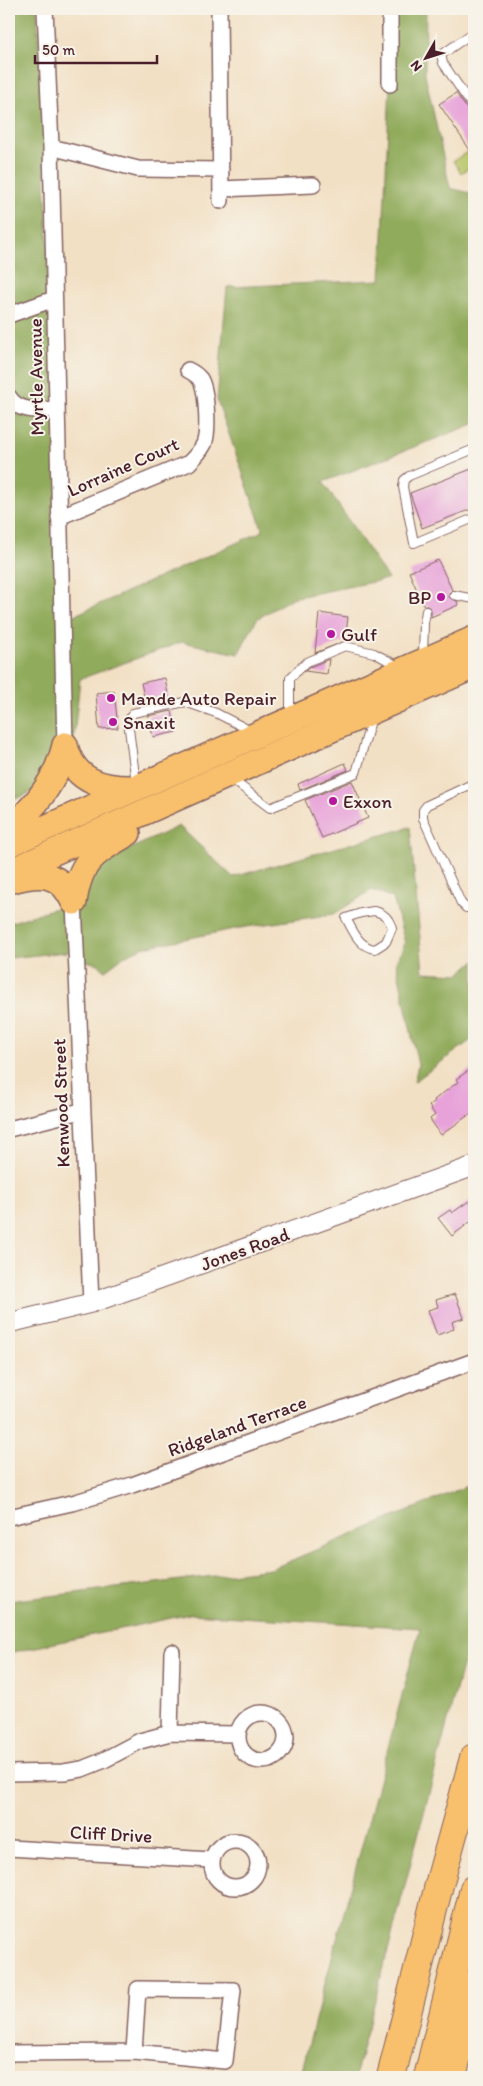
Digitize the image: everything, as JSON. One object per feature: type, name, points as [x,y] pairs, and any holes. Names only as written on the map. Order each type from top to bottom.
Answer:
[{"type":"highway","points":[[9,844],[474,639]]},
{"type":"highway","points":[[9,872],[474,666]]},
{"type":"highway","points":[[65,745],[74,767],[85,778],[107,786],[137,788]]},
{"type":"highway","points":[[9,829],[28,812],[45,791],[60,766],[65,745]]},
{"type":"highway","points":[[74,902],[82,869],[99,851],[220,779]]},
{"type":"highway","points":[[9,881],[35,875],[50,876],[62,884],[74,902]]},
{"type":"highway","points":[[391,2077],[436,1894],[474,1758]]},
{"type":"highway","points":[[428,2077],[474,1889]]},
{"type":"highway","points":[[452,2077],[474,1985]]},
{"type":"street","name":"Myrtle Avenue","points":[[45,9],[51,147],[65,745]]},
{"type":"street","points":[[219,9],[221,195],[313,185]]},
{"type":"street","points":[[390,9],[390,84]]},
{"type":"street","points":[[51,147],[138,169],[221,170]]},
{"type":"street","points":[[9,315],[54,299]]},
{"type":"street","name":"Lorraine Court","points":[[59,517],[189,462],[198,454],[204,444],[207,432],[202,386],[199,378],[188,370]]},
{"type":"street","points":[[9,397],[29,410],[56,409]]},
{"type":"street","name":"Kenwood Street","points":[[74,902],[81,1111],[91,1303]]},
{"type":"street","points":[[9,1129],[81,1111]]},
{"type":"street","name":"Jones Road","points":[[9,1323],[91,1303],[255,1246],[472,1164]]},
{"type":"street","name":"Ridgeland Terrace","points":[[9,1517],[76,1502],[132,1485],[474,1361]]},
{"type":"street","points":[[170,1733],[172,1652]]},
{"type":"street","points":[[9,1773],[64,1772],[82,1769],[102,1762],[140,1741],[170,1733],[238,1734]]},
{"type":"street","name":"Cliff Drive","points":[[9,1848],[211,1860]]},
{"type":"street","points":[[9,2053],[134,2052],[225,2061],[233,1990],[138,1989],[134,2052]]},
{"type":"lane","points":[[474,32],[442,55],[443,63],[474,109]]},
{"type":"lane","points":[[474,449],[409,476],[404,480],[402,487],[414,543],[474,518]]},
{"type":"lane","points":[[454,595],[474,599]]},
{"type":"lane","points":[[290,720],[290,678],[307,662],[345,646],[414,665],[426,611]]},
{"type":"lane","points":[[137,788],[128,721],[133,713],[185,702],[216,712],[257,734]]},
{"type":"lane","points":[[220,779],[270,808],[356,773],[374,711]]},
{"type":"lane","points":[[474,784],[427,805],[423,810],[424,818],[461,903],[466,908],[474,908]]},
{"type":"lane","points":[[379,912],[388,918],[392,928],[391,933],[386,942],[380,947],[368,947],[356,937],[346,918],[361,913],[379,912]]},
{"type":"green space","points":[[9,9],[37,9],[66,619],[263,531],[217,400],[227,287],[381,280],[390,84],[390,9],[426,9],[425,74],[450,188],[474,194],[474,424],[323,482],[388,579],[292,598],[257,619],[238,654],[182,642],[80,679],[70,775],[9,802]]},
{"type":"green space","points":[[469,151],[474,159],[474,165],[461,173],[453,161]]},
{"type":"green space","points":[[179,826],[233,877],[410,827],[423,972],[459,974],[474,961],[474,1038],[414,1082],[418,1065],[396,962],[405,943],[393,898],[372,890],[334,914],[240,928],[144,947],[124,956],[104,971],[99,964],[76,959],[76,951],[9,958],[9,923],[74,902],[100,868],[115,856]]},
{"type":"green space","points":[[474,1483],[474,1629],[463,1663],[355,2077],[300,2077],[420,1628],[190,1614],[9,1653],[9,1601],[271,1569]]},
{"type":"building","points":[[456,93],[469,112],[474,115],[474,156],[439,104]]},
{"type":"building","points":[[474,468],[474,508],[422,528],[410,493]]},
{"type":"building","points":[[438,560],[452,590],[449,593],[449,597],[457,601],[458,605],[431,617],[431,609],[424,606],[409,572]]},
{"type":"building","points":[[319,613],[348,617],[345,641],[315,653]]},
{"type":"building","points":[[329,659],[327,674],[305,671],[310,667]]},
{"type":"building","points":[[165,678],[169,700],[146,705],[141,683]]},
{"type":"building","points":[[114,691],[118,728],[99,729],[96,693]]},
{"type":"building","points":[[172,711],[176,732],[153,737],[148,716]]},
{"type":"building","points":[[345,763],[348,770],[300,790],[298,784]]},
{"type":"building","name":"Exxon","points":[[352,781],[368,818],[322,838],[305,800]]},
{"type":"building","points":[[474,1067],[474,1111],[441,1135],[430,1119],[435,1115],[429,1106],[458,1082],[456,1079]]},
{"type":"building","points":[[469,1201],[474,1208],[474,1219],[452,1236],[438,1218],[450,1210],[452,1213]]},
{"type":"building","points":[[455,1294],[464,1318],[452,1322],[454,1329],[437,1335],[428,1310],[438,1307],[436,1300]]},
{"type":"place","name":"BP","points":[[441,597]]},
{"type":"place","name":"Gulf","points":[[331,634]]},
{"type":"place","name":"Mande Auto Repair","points":[[111,698]]},
{"type":"place","name":"Snaxit","points":[[113,722]]},
{"type":"place","name":"Exxon","points":[[333,801]]}]
